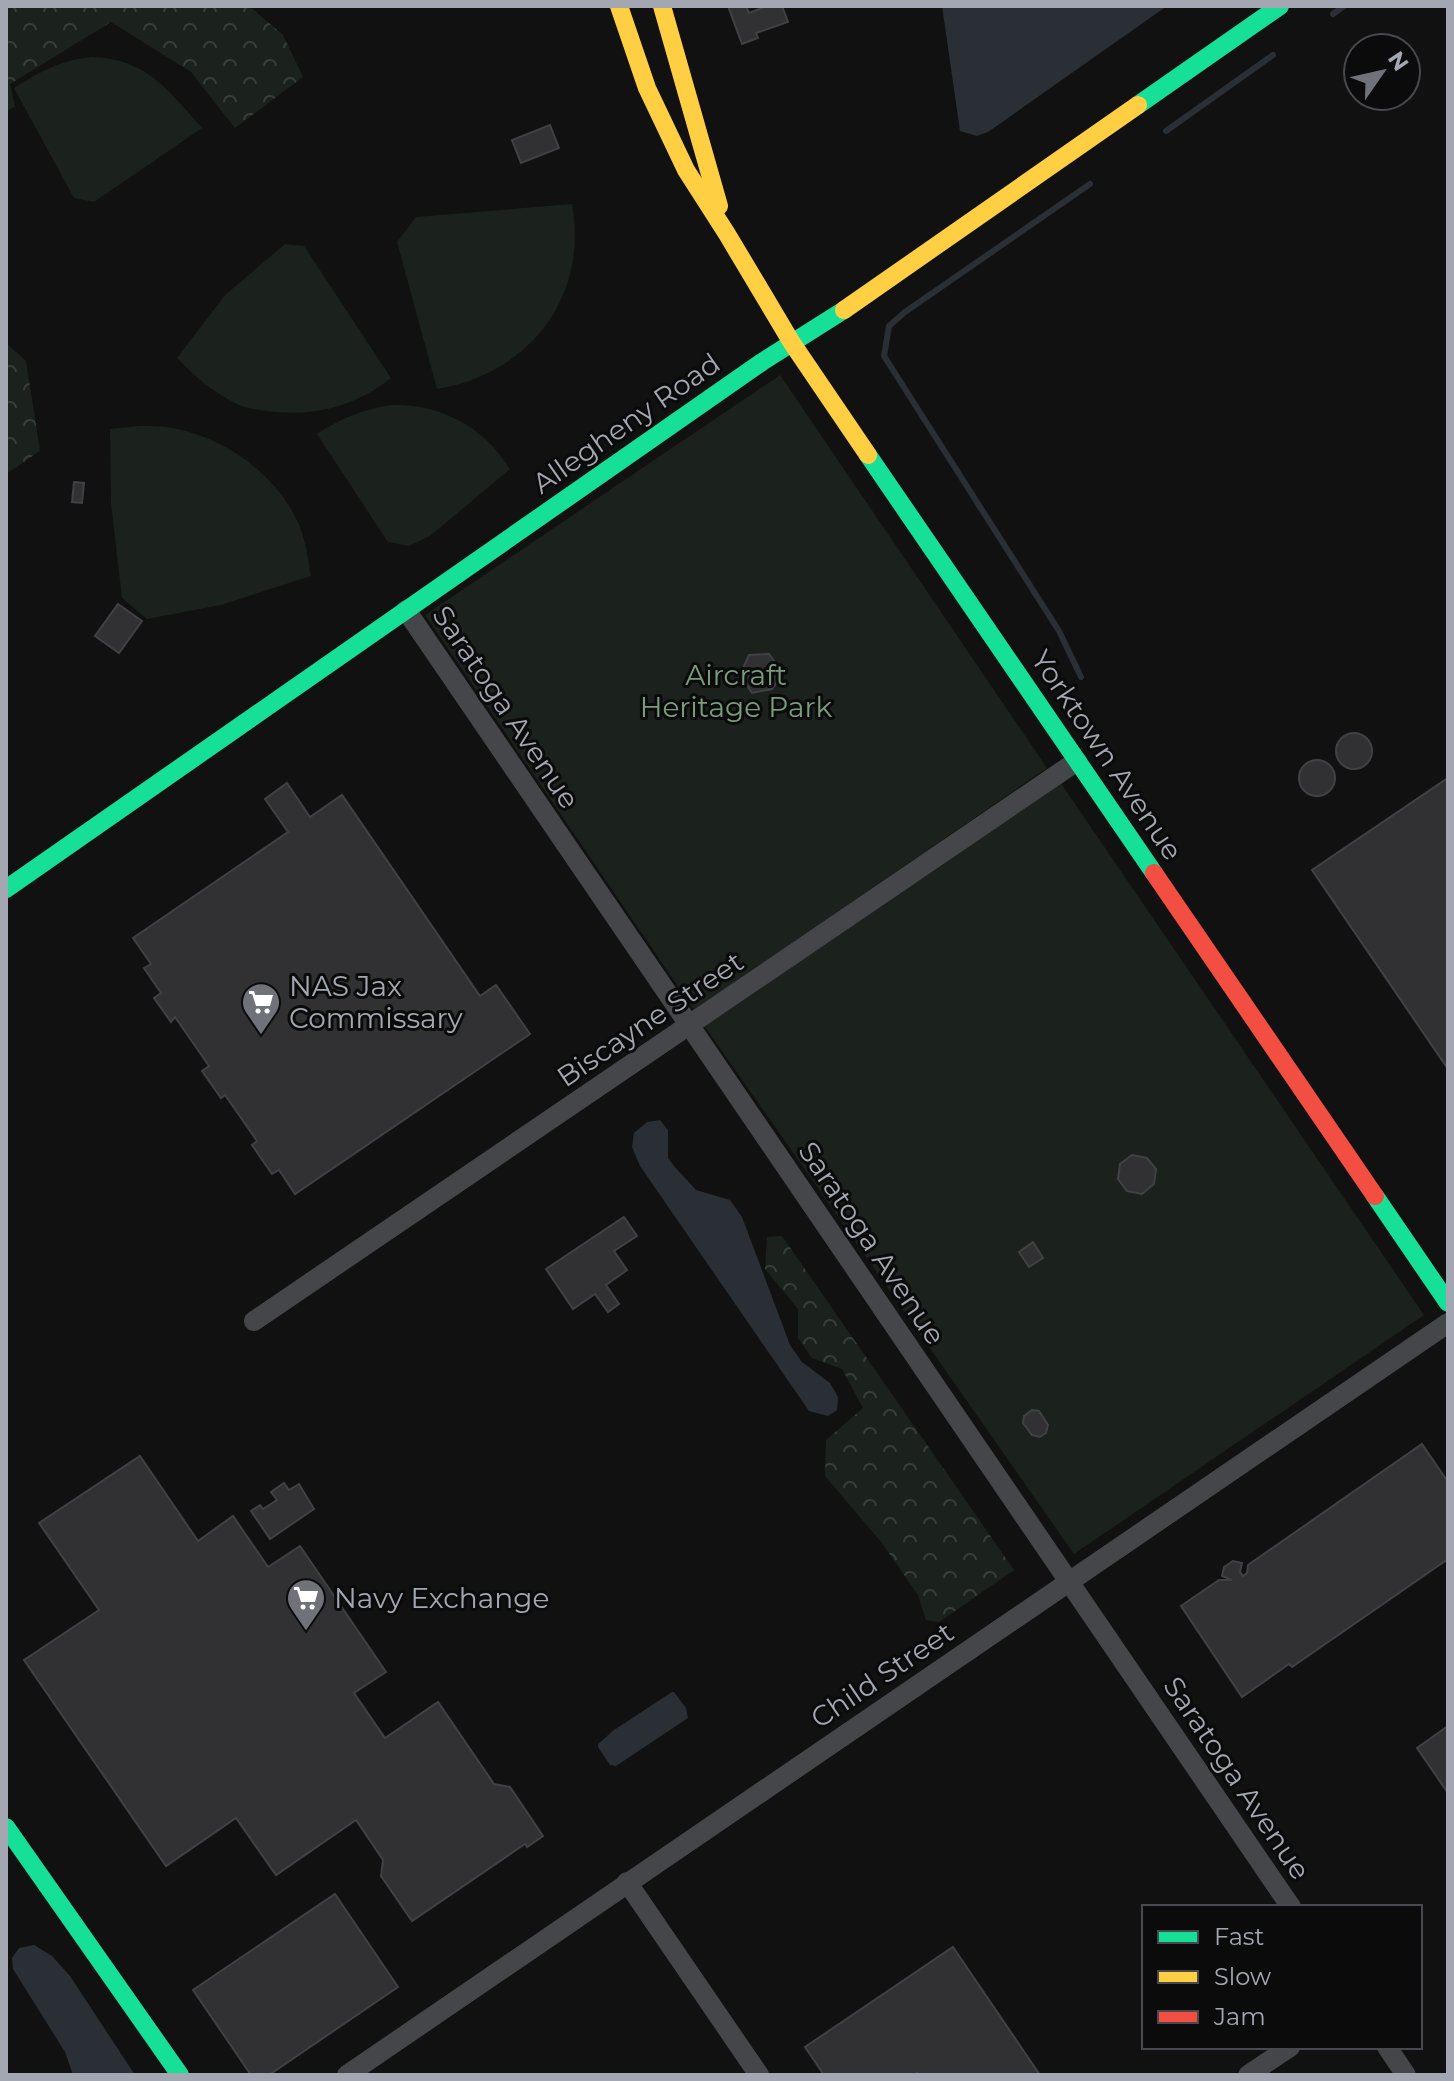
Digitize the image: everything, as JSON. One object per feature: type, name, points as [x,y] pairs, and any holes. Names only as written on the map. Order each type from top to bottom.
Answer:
[{"type":"main road","name":"Yorktown Avenue","points":[[619,6],[647,88],[686,170],[792,343],[1448,1303]]},
{"type":"main road","name":"Yorktown Avenue","points":[[662,6],[727,234]]},
{"type":"main road","name":"Allegheny Road","points":[[6,889],[1280,6]]},
{"type":"main road","points":[[6,1827],[180,2075]]},
{"type":"street","name":"Saratoga Avenue","points":[[406,610],[1290,1905]]},
{"type":"street","name":"Biscayne Street","points":[[254,1321],[1077,761]]},
{"type":"street","name":"Child Street","points":[[347,2075],[1448,1323]]},
{"type":"street","points":[[627,1882],[759,2075]]},
{"type":"street","points":[[1248,2075],[1287,2049]]},
{"type":"street","points":[[1388,2049],[1406,2075]]},
{"type":"green space","points":[[6,6],[249,6],[283,35],[303,77],[235,128],[191,72],[111,22],[10,84],[15,106],[6,112]]},
{"type":"green space","points":[[92,57],[111,59],[142,70],[167,89],[202,128],[94,202],[74,198],[14,88],[51,68]]},
{"type":"green space","points":[[572,204],[575,238],[571,270],[561,299],[545,326],[525,348],[499,367],[470,381],[437,389],[397,242],[416,217]]},
{"type":"green space","points":[[285,244],[304,246],[391,378],[348,403],[301,412],[240,406],[197,378],[177,358],[225,295]]},
{"type":"green space","points":[[6,343],[26,361],[40,451],[6,474]]},
{"type":"green space","name":"Aircraft Heritage Park","points":[[780,375],[1047,768],[694,1010],[425,615]]},
{"type":"green space","points":[[392,405],[421,407],[461,422],[485,438],[510,469],[430,536],[409,546],[388,542],[317,434],[353,415]]},
{"type":"green space","points":[[168,427],[196,434],[233,451],[250,463],[280,492],[291,509],[302,533],[311,576],[221,605],[147,619],[122,598],[111,503],[110,429]]},
{"type":"green space","points":[[1058,779],[1424,1315],[1074,1554],[703,1024]]},
{"type":"green space","points":[[782,1236],[1014,1570],[939,1622],[926,1620],[918,1595],[882,1543],[825,1476],[826,1440],[863,1408],[842,1369],[812,1358],[798,1338],[798,1309],[765,1269],[767,1237]]},
{"type":"shaded area","points":[[942,6],[1167,6],[988,132],[977,136],[960,131]]},
{"type":"shaded area","points":[[660,1120],[668,1130],[668,1158],[674,1166],[696,1190],[730,1200],[742,1217],[790,1345],[802,1362],[830,1383],[838,1397],[837,1410],[828,1416],[809,1411],[640,1166],[632,1147],[634,1133],[647,1122]]},
{"type":"shaded area","points":[[672,1692],[686,1708],[688,1718],[616,1766],[610,1765],[598,1744]]},
{"type":"shaded area","points":[[34,1945],[52,1956],[70,1976],[135,2075],[73,2075],[65,2052],[13,1969],[12,1958],[19,1948]]},
{"type":"building","points":[[728,6],[746,6],[749,13],[767,6],[782,6],[788,22],[756,33],[758,38],[742,44]]},
{"type":"building","points":[[550,125],[559,148],[521,163],[512,140]]},
{"type":"building","points":[[74,482],[84,483],[82,503],[72,502]]},
{"type":"building","points":[[118,604],[142,621],[119,653],[95,636]]},
{"type":"building","points":[[769,654],[783,673],[772,689],[752,693],[740,675],[749,655]]},
{"type":"building","points":[[1354,733],[1366,739],[1372,751],[1366,763],[1354,769],[1342,763],[1336,751],[1342,739]]},
{"type":"building","points":[[1317,760],[1329,766],[1335,778],[1329,790],[1317,796],[1305,790],[1299,778],[1305,766]]},
{"type":"building","points":[[1448,778],[1448,1069],[1312,870]]},
{"type":"building","points":[[287,783],[310,817],[342,795],[480,996],[496,985],[530,1034],[295,1194],[279,1170],[272,1174],[252,1145],[257,1141],[225,1095],[221,1098],[202,1071],[209,1066],[175,1017],[171,1022],[154,998],[161,993],[144,968],[151,964],[133,938],[288,832],[265,799]]},
{"type":"building","points":[[1132,1155],[1147,1158],[1156,1169],[1154,1184],[1142,1194],[1127,1191],[1118,1179],[1120,1164]]},
{"type":"building","points":[[624,1217],[637,1236],[614,1251],[627,1270],[606,1285],[619,1304],[608,1312],[595,1294],[573,1309],[546,1269]]},
{"type":"building","points":[[1033,1242],[1043,1258],[1029,1267],[1019,1252]]},
{"type":"building","points":[[1032,1410],[1039,1411],[1048,1425],[1046,1433],[1040,1437],[1032,1435],[1023,1423],[1024,1416]]},
{"type":"building","points":[[1422,1444],[1448,1482],[1448,1559],[1292,1667],[1289,1664],[1242,1697],[1181,1606],[1219,1580],[1232,1580],[1222,1576],[1224,1567],[1233,1561],[1242,1563],[1240,1572],[1243,1576],[1247,1573],[1248,1565]]},
{"type":"building","points":[[140,1456],[198,1541],[233,1516],[268,1567],[300,1546],[386,1672],[354,1693],[385,1738],[438,1702],[494,1784],[510,1787],[543,1836],[527,1847],[525,1844],[412,1921],[381,1876],[383,1860],[356,1820],[276,1875],[236,1818],[166,1866],[24,1660],[99,1610],[39,1523]]},
{"type":"building","points":[[284,1483],[289,1490],[299,1484],[314,1509],[270,1539],[251,1511],[260,1505],[263,1509],[277,1500],[271,1492]]},
{"type":"building","points":[[1448,1726],[1448,1793],[1417,1748]]},
{"type":"building","points":[[335,1894],[398,1987],[269,2075],[251,2075],[193,1990]]},
{"type":"building","points":[[953,1947],[1040,2075],[824,2075],[805,2047]]},
{"type":"waterway","points":[[1333,14],[1344,6]]},
{"type":"waterway","points":[[1166,131],[1273,55]]},
{"type":"waterway","points":[[1081,677],[1059,631],[884,356],[889,326],[905,312],[1090,184]]},
{"type":"traffic: fast","points":[[1138,105],[1280,6]]},
{"type":"traffic: fast","points":[[6,889],[762,362],[844,310]]},
{"type":"traffic: fast","points":[[868,455],[1154,873]]},
{"type":"traffic: fast","points":[[1375,1196],[1448,1303]]},
{"type":"traffic: fast","points":[[6,1827],[180,2075]]},
{"type":"traffic: slow","points":[[619,6],[647,88],[686,170],[792,343],[868,455]]},
{"type":"traffic: slow","points":[[662,6],[719,206]]},
{"type":"traffic: slow","points":[[844,310],[1138,105]]},
{"type":"traffic: jam","points":[[1154,873],[1375,1196]]},
{"type":"place","name":"NAS Jax Commissary","points":[[261,1036]]},
{"type":"place","name":"Navy Exchange","points":[[306,1632]]}]
